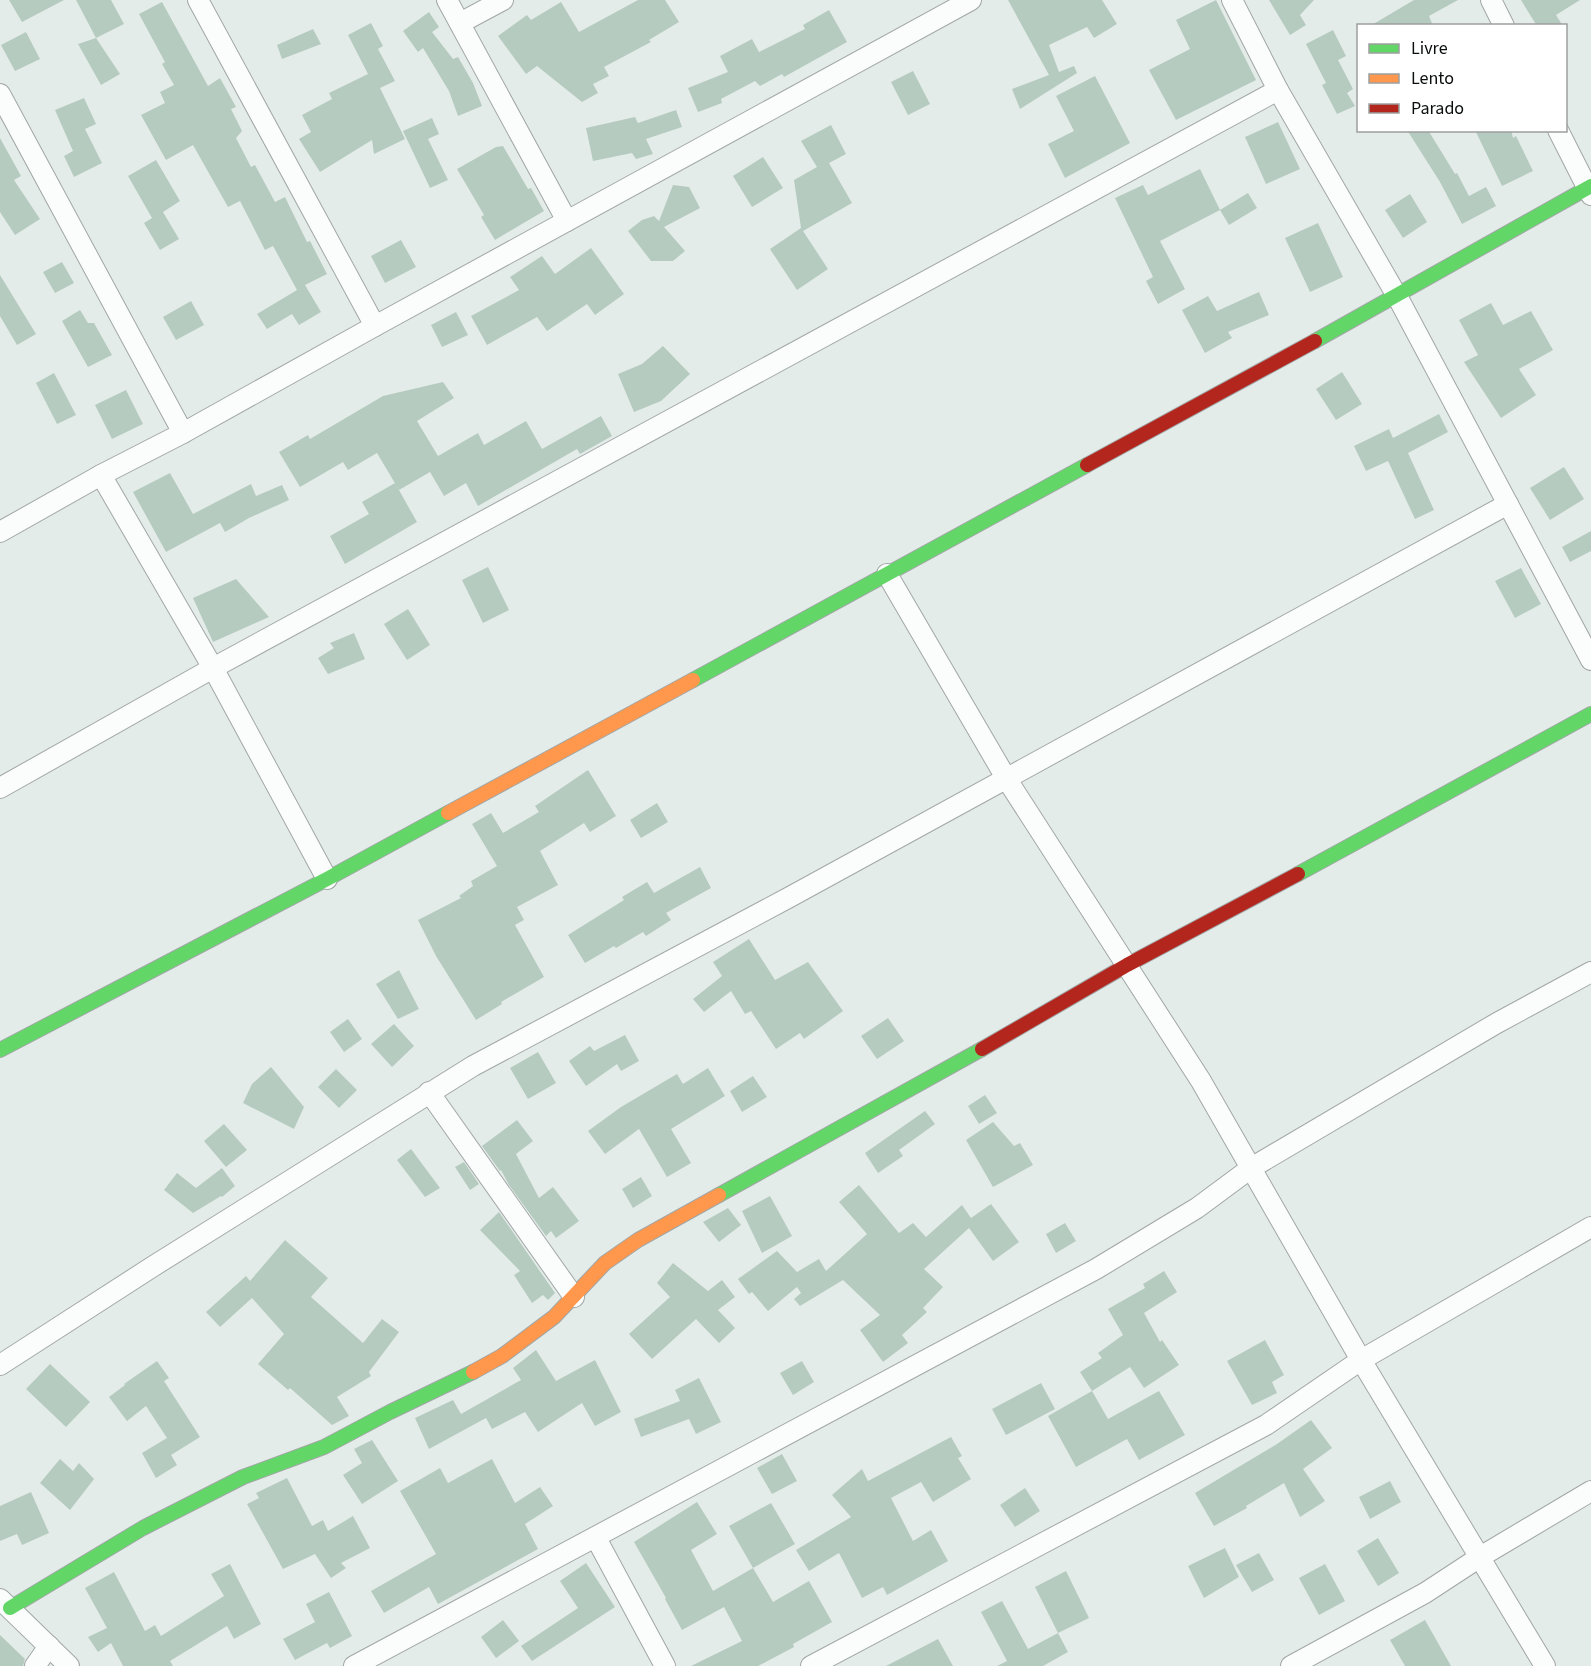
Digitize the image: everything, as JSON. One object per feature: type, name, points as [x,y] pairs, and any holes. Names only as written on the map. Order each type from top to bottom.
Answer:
[{"type":"street","points":[[198,0],[375,326]]},
{"type":"street","points":[[447,0],[567,221]]},
{"type":"street","points":[[459,23],[502,0]]},
{"type":"street","points":[[0,532],[100,475],[183,433],[971,0]]},
{"type":"street","points":[[1232,0],[1278,90],[1397,296],[1591,660]]},
{"type":"street","points":[[1491,0],[1503,24]]},
{"type":"street","points":[[0,788],[213,668],[1278,90]]},
{"type":"street","points":[[0,94],[183,433]]},
{"type":"street","points":[[0,1050],[327,879],[1590,190],[1559,132]]},
{"type":"street","points":[[100,475],[213,668],[327,879]]},
{"type":"street","points":[[0,1365],[473,1066],[778,903],[1508,504]]},
{"type":"street","points":[[887,574],[1006,778],[1201,1081],[1361,1360],[1545,1666]]},
{"type":"street","points":[[69,1666],[5,1604],[143,1528],[243,1477],[324,1447],[502,1356],[554,1317],[605,1263],[639,1240],[1010,1034],[1127,965],[1591,714]]},
{"type":"street","points":[[354,1666],[1096,1269],[1197,1208],[1251,1168],[1497,1023],[1591,972]]},
{"type":"street","points":[[429,1092],[574,1297]]},
{"type":"street","points":[[811,1666],[1266,1425],[1361,1360],[1591,1227]]},
{"type":"street","points":[[1291,1666],[1425,1593],[1480,1557],[1591,1491]]},
{"type":"street","points":[[596,1538],[665,1666]]},
{"type":"street","points":[[35,1666],[49,1646]]},
{"type":"building","points":[[9,0],[64,0],[22,22]]},
{"type":"building","points":[[76,0],[111,0],[124,24],[96,38]]},
{"type":"building","points":[[638,0],[665,0],[679,22],[649,40],[651,42],[604,67],[609,76],[593,84],[598,93],[582,102],[537,66],[526,74],[498,36],[527,15],[531,20],[561,2],[579,32]]},
{"type":"building","points":[[1008,0],[1102,0],[1117,24],[1094,38],[1087,27],[1049,45],[1059,72],[1074,66],[1077,73],[1020,109],[1012,89],[1049,75]]},
{"type":"building","points":[[1216,0],[1256,80],[1176,120],[1149,70],[1190,49],[1176,20]]},
{"type":"building","points":[[1269,0],[1314,0],[1300,15],[1306,25],[1290,35]]},
{"type":"building","points":[[1414,0],[1458,0],[1429,16],[1432,24],[1373,24]]},
{"type":"building","points":[[1521,0],[1580,0],[1556,15],[1562,24],[1536,24]]},
{"type":"building","points":[[162,2],[208,86],[220,78],[236,107],[231,109],[242,131],[236,138],[251,167],[255,165],[275,202],[285,197],[307,242],[310,241],[327,274],[305,285],[321,312],[299,325],[292,314],[267,329],[257,314],[297,290],[273,246],[265,250],[240,201],[228,207],[193,145],[166,160],[141,115],[165,103],[160,92],[174,85],[162,64],[165,62],[139,14]]},
{"type":"building","points":[[829,10],[847,42],[784,77],[782,74],[760,86],[755,81],[721,99],[722,103],[698,112],[688,88],[728,72],[720,56],[752,39],[759,52],[805,29],[803,25]]},
{"type":"building","points":[[429,12],[439,27],[432,32],[453,59],[458,57],[473,83],[482,106],[458,116],[449,91],[423,48],[418,52],[403,31]]},
{"type":"building","points":[[371,23],[383,46],[378,49],[395,81],[380,88],[405,139],[374,154],[372,140],[320,172],[299,139],[311,132],[302,115],[332,99],[329,93],[368,74],[348,35]]},
{"type":"building","points":[[313,29],[321,44],[282,59],[277,45]]},
{"type":"building","points":[[1333,30],[1346,56],[1338,60],[1353,89],[1347,93],[1355,106],[1337,114],[1322,85],[1326,83],[1306,44]]},
{"type":"building","points":[[26,32],[40,59],[15,71],[1,45]]},
{"type":"building","points":[[96,38],[120,74],[101,85],[78,44]]},
{"type":"building","points":[[913,71],[930,104],[908,115],[891,82]]},
{"type":"building","points":[[1095,76],[1130,143],[1065,178],[1048,144],[1074,131],[1056,96]]},
{"type":"building","points":[[84,98],[96,124],[85,129],[102,163],[74,177],[64,156],[73,151],[55,110]]},
{"type":"building","points":[[676,110],[682,127],[646,139],[653,154],[636,159],[632,153],[593,161],[586,128],[635,117],[638,123]]},
{"type":"building","points":[[432,118],[439,134],[428,139],[448,180],[430,188],[403,131]]},
{"type":"building","points":[[1278,122],[1300,169],[1266,184],[1245,137]]},
{"type":"building","points":[[831,125],[846,154],[829,163],[852,203],[803,231],[828,269],[797,290],[770,249],[801,228],[794,180],[817,167],[801,141]]},
{"type":"building","points":[[1408,132],[1429,132],[1455,174],[1457,173],[1469,196],[1486,187],[1496,206],[1462,224],[1440,182]]},
{"type":"building","points":[[1476,132],[1512,132],[1513,138],[1516,136],[1533,171],[1502,186]]},
{"type":"building","points":[[0,138],[21,176],[14,180],[40,219],[15,235],[0,212]]},
{"type":"building","points":[[503,146],[544,211],[495,240],[481,217],[484,215],[457,169],[496,147]]},
{"type":"building","points":[[763,157],[783,188],[752,207],[733,176]]},
{"type":"building","points":[[156,160],[180,201],[163,212],[179,239],[160,250],[144,223],[152,218],[128,176]]},
{"type":"building","points":[[1200,169],[1220,210],[1160,241],[1185,289],[1158,304],[1146,281],[1153,277],[1115,198],[1143,185],[1148,195]]},
{"type":"building","points":[[673,185],[689,187],[700,208],[664,227],[685,251],[673,261],[651,261],[628,231],[642,220],[654,216],[659,221]]},
{"type":"building","points":[[1248,193],[1257,208],[1229,225],[1220,210]]},
{"type":"building","points":[[1410,194],[1427,222],[1403,238],[1385,210]]},
{"type":"building","points":[[1318,223],[1343,277],[1310,292],[1285,238]]},
{"type":"building","points":[[401,240],[416,267],[385,283],[371,256]]},
{"type":"building","points":[[591,248],[624,294],[595,315],[587,304],[547,331],[537,317],[487,345],[471,316],[519,290],[510,277],[542,256],[555,274]]},
{"type":"building","points":[[62,262],[74,283],[55,293],[43,272]]},
{"type":"building","points":[[0,275],[36,334],[17,345],[0,316]]},
{"type":"building","points":[[1259,292],[1269,315],[1228,332],[1232,338],[1205,353],[1182,310],[1208,296],[1217,311]]},
{"type":"building","points":[[191,301],[204,325],[176,340],[163,317]]},
{"type":"building","points":[[1491,303],[1503,325],[1531,311],[1553,350],[1519,369],[1536,395],[1501,418],[1464,362],[1478,355],[1459,320]]},
{"type":"building","points":[[80,310],[88,323],[94,323],[112,355],[88,367],[62,321]]},
{"type":"building","points":[[456,312],[468,335],[442,347],[431,325]]},
{"type":"building","points":[[663,346],[690,374],[661,401],[634,412],[618,374],[642,364]]},
{"type":"building","points":[[1342,372],[1362,404],[1336,420],[1316,389]]},
{"type":"building","points":[[54,373],[76,415],[57,424],[36,383]]},
{"type":"building","points":[[443,382],[454,398],[417,421],[438,456],[478,433],[484,445],[526,421],[542,449],[601,416],[612,436],[580,454],[577,449],[478,506],[466,483],[444,496],[430,472],[399,490],[377,453],[348,470],[343,462],[300,487],[279,452],[308,435],[310,439],[383,396]]},
{"type":"building","points":[[126,390],[143,424],[112,439],[95,405]]},
{"type":"building","points":[[1439,414],[1448,432],[1408,453],[1434,510],[1415,519],[1388,461],[1366,471],[1354,446],[1389,429],[1393,438]]},
{"type":"building","points":[[1564,467],[1584,499],[1550,520],[1530,488]]},
{"type":"building","points":[[170,473],[193,514],[251,484],[256,496],[282,485],[289,500],[225,532],[220,523],[166,552],[133,492]]},
{"type":"building","points":[[395,483],[417,522],[345,564],[330,536],[369,514],[362,502]]},
{"type":"building","points":[[1591,531],[1591,551],[1570,562],[1562,547]]},
{"type":"building","points":[[488,567],[509,610],[483,623],[462,580]]},
{"type":"building","points":[[1521,568],[1541,604],[1515,618],[1495,581]]},
{"type":"building","points":[[236,579],[269,617],[213,642],[193,598]]},
{"type":"building","points":[[408,609],[430,645],[407,660],[384,624]]},
{"type":"building","points":[[354,633],[365,659],[328,674],[318,658],[334,648],[330,643]]},
{"type":"building","points":[[588,770],[616,816],[590,832],[584,823],[540,851],[558,885],[517,907],[524,920],[515,925],[544,977],[501,1002],[502,1004],[476,1020],[436,956],[418,920],[461,898],[459,896],[473,886],[471,881],[497,866],[472,824],[491,813],[503,833],[539,812],[535,806]]},
{"type":"building","points":[[657,803],[668,822],[641,838],[630,820]]},
{"type":"building","points":[[700,867],[711,888],[666,913],[671,920],[646,936],[643,932],[585,963],[568,935],[624,900],[622,897],[647,882],[654,893]]},
{"type":"building","points":[[749,939],[775,980],[808,962],[843,1011],[804,1039],[800,1033],[776,1049],[751,1011],[745,1014],[731,991],[704,1012],[693,999],[722,976],[713,962]]},
{"type":"building","points":[[399,970],[419,1009],[398,1019],[376,984]]},
{"type":"building","points":[[888,1018],[904,1041],[877,1059],[861,1036]]},
{"type":"building","points":[[348,1019],[362,1039],[344,1052],[330,1032]]},
{"type":"building","points":[[394,1024],[414,1046],[392,1067],[371,1044]]},
{"type":"building","points":[[625,1035],[639,1061],[621,1071],[617,1064],[586,1086],[569,1061],[590,1046],[594,1051]]},
{"type":"building","points":[[538,1052],[556,1083],[528,1099],[510,1068]]},
{"type":"building","points":[[271,1067],[304,1107],[294,1129],[243,1103],[252,1084]]},
{"type":"building","points":[[708,1068],[725,1096],[671,1129],[691,1163],[667,1177],[639,1129],[605,1154],[588,1131],[621,1107],[677,1074],[683,1084]]},
{"type":"building","points":[[336,1069],[357,1090],[339,1108],[318,1087]]},
{"type":"building","points":[[753,1076],[767,1097],[742,1112],[730,1091]]},
{"type":"building","points":[[985,1095],[997,1113],[979,1124],[968,1106]]},
{"type":"building","points":[[925,1111],[935,1124],[899,1150],[903,1156],[878,1173],[865,1153]]},
{"type":"building","points":[[517,1120],[533,1141],[516,1154],[539,1198],[553,1187],[579,1221],[556,1238],[551,1231],[546,1236],[482,1146]]},
{"type":"building","points":[[993,1122],[1014,1146],[1020,1143],[1033,1165],[993,1187],[966,1140]]},
{"type":"building","points":[[224,1124],[247,1150],[226,1167],[204,1141]]},
{"type":"building","points":[[411,1149],[440,1188],[425,1197],[397,1160]]},
{"type":"building","points":[[464,1162],[479,1184],[470,1190],[455,1167]]},
{"type":"building","points":[[222,1168],[235,1186],[222,1197],[193,1213],[164,1190],[177,1173],[196,1188]]},
{"type":"building","points":[[641,1177],[652,1196],[633,1208],[622,1189]]},
{"type":"building","points":[[859,1185],[899,1233],[913,1223],[926,1237],[962,1205],[971,1218],[991,1204],[1019,1242],[993,1261],[969,1228],[924,1269],[943,1287],[923,1308],[927,1312],[902,1335],[908,1343],[883,1362],[860,1330],[880,1315],[843,1280],[800,1306],[794,1299],[801,1293],[797,1287],[768,1311],[752,1292],[749,1294],[738,1279],[777,1251],[797,1272],[819,1259],[826,1271],[867,1234],[839,1202]]},
{"type":"building","points":[[770,1196],[792,1236],[762,1253],[742,1211]]},
{"type":"building","points":[[728,1208],[741,1225],[719,1242],[703,1222]]},
{"type":"building","points":[[499,1212],[555,1293],[548,1300],[543,1295],[532,1303],[514,1275],[520,1271],[480,1230]]},
{"type":"building","points":[[1065,1223],[1076,1241],[1056,1253],[1046,1234]]},
{"type":"building","points":[[285,1240],[328,1278],[311,1297],[363,1343],[382,1319],[399,1332],[369,1372],[371,1376],[337,1397],[349,1416],[332,1425],[290,1388],[288,1390],[258,1364],[284,1334],[252,1298],[220,1327],[206,1312],[246,1276],[250,1281]]},
{"type":"building","points":[[673,1263],[708,1291],[722,1280],[735,1297],[718,1310],[735,1328],[719,1343],[696,1319],[652,1359],[629,1334],[670,1297],[657,1283]]},
{"type":"building","points":[[1164,1271],[1177,1292],[1144,1313],[1160,1342],[1162,1340],[1179,1365],[1144,1388],[1130,1367],[1092,1391],[1080,1372],[1102,1358],[1098,1353],[1123,1335],[1108,1309],[1145,1288],[1143,1284]]},
{"type":"building","points":[[1265,1340],[1284,1375],[1272,1382],[1277,1393],[1252,1405],[1227,1361]]},
{"type":"building","points":[[536,1350],[556,1381],[595,1360],[621,1412],[595,1426],[582,1403],[538,1432],[525,1412],[492,1429],[486,1418],[429,1449],[415,1418],[453,1400],[461,1414],[521,1380],[513,1368]]},
{"type":"building","points":[[157,1361],[169,1378],[164,1381],[200,1437],[171,1455],[177,1465],[156,1478],[142,1453],[167,1438],[146,1406],[127,1421],[109,1397]]},
{"type":"building","points":[[802,1361],[814,1382],[793,1395],[780,1373]]},
{"type":"building","points":[[50,1364],[90,1402],[66,1427],[26,1389]]},
{"type":"building","points":[[699,1378],[721,1422],[696,1434],[689,1419],[641,1437],[634,1419],[680,1401],[675,1390]]},
{"type":"building","points":[[1041,1383],[1055,1409],[1006,1435],[992,1409]]},
{"type":"building","points":[[1092,1391],[1108,1419],[1159,1391],[1185,1435],[1139,1460],[1127,1439],[1076,1467],[1048,1416]]},
{"type":"building","points":[[1311,1420],[1332,1448],[1303,1469],[1325,1501],[1300,1517],[1284,1483],[1246,1506],[1247,1508],[1214,1526],[1195,1493],[1277,1444]]},
{"type":"building","points":[[951,1437],[962,1456],[958,1458],[971,1479],[933,1502],[921,1482],[891,1498],[913,1541],[931,1530],[948,1561],[887,1595],[883,1587],[862,1598],[839,1553],[809,1571],[796,1550],[851,1517],[832,1495],[862,1469],[868,1481]]},
{"type":"building","points":[[372,1440],[398,1481],[362,1504],[343,1475],[362,1463],[354,1449]]},
{"type":"building","points":[[782,1454],[797,1481],[772,1494],[757,1468]]},
{"type":"building","points":[[60,1459],[73,1471],[79,1463],[94,1479],[70,1510],[40,1483]]},
{"type":"building","points":[[492,1459],[515,1503],[540,1487],[553,1506],[525,1524],[538,1549],[438,1604],[429,1587],[384,1613],[371,1591],[436,1554],[400,1491],[440,1468],[448,1483]]},
{"type":"building","points":[[287,1478],[312,1526],[323,1520],[328,1531],[353,1516],[370,1548],[341,1563],[346,1568],[331,1578],[315,1554],[283,1569],[247,1504],[259,1498],[256,1493]]},
{"type":"building","points":[[1390,1481],[1401,1502],[1370,1519],[1359,1497]]},
{"type":"building","points":[[1025,1488],[1040,1511],[1015,1527],[1000,1505]]},
{"type":"building","points":[[31,1492],[49,1533],[22,1545],[17,1534],[0,1541],[0,1506]]},
{"type":"building","points":[[697,1502],[717,1534],[691,1550],[713,1591],[753,1568],[773,1602],[809,1581],[832,1622],[793,1644],[794,1647],[758,1666],[691,1666],[742,1641],[724,1607],[682,1630],[634,1542]]},
{"type":"building","points":[[771,1503],[795,1544],[753,1568],[729,1526]]},
{"type":"building","points":[[1378,1538],[1399,1573],[1378,1586],[1357,1551]]},
{"type":"building","points":[[1225,1548],[1239,1577],[1204,1598],[1188,1566]]},
{"type":"building","points":[[1259,1553],[1274,1580],[1252,1592],[1236,1565]]},
{"type":"building","points":[[586,1563],[615,1607],[532,1661],[521,1646],[578,1608],[560,1581]]},
{"type":"building","points":[[230,1564],[261,1624],[234,1639],[227,1626],[170,1661],[173,1666],[123,1666],[111,1643],[98,1652],[88,1637],[107,1628],[85,1588],[114,1572],[145,1631],[155,1625],[161,1636],[224,1596],[211,1574]]},
{"type":"building","points":[[1325,1564],[1345,1601],[1319,1615],[1299,1578]]},
{"type":"building","points":[[1066,1571],[1089,1618],[1058,1633],[1035,1587]]},
{"type":"building","points":[[329,1592],[352,1636],[330,1648],[327,1643],[295,1660],[283,1639],[315,1622],[306,1604]]},
{"type":"building","points":[[1002,1601],[1028,1649],[1058,1633],[1068,1652],[1043,1666],[997,1666],[1007,1661],[981,1612]]},
{"type":"building","points":[[503,1620],[519,1641],[496,1658],[481,1637]]},
{"type":"building","points":[[1425,1620],[1451,1666],[1405,1666],[1390,1640]]},
{"type":"building","points":[[0,1635],[25,1659],[23,1666],[0,1666]]},
{"type":"building","points":[[938,1639],[953,1666],[886,1666]]},
{"type":"traffic: fast","points":[[1315,341],[1591,186]]},
{"type":"traffic: fast","points":[[693,680],[1087,465]]},
{"type":"traffic: fast","points":[[1298,874],[1591,714]]},
{"type":"traffic: fast","points":[[0,1050],[448,813]]},
{"type":"traffic: fast","points":[[719,1195],[982,1049]]},
{"type":"traffic: fast","points":[[10,1608],[143,1528],[243,1477],[324,1447],[473,1372]]},
{"type":"traffic: slow","points":[[448,813],[693,680]]},
{"type":"traffic: slow","points":[[473,1372],[502,1356],[554,1317],[605,1263],[638,1240],[719,1195]]},
{"type":"traffic: jam","points":[[1087,465],[1315,341]]},
{"type":"traffic: jam","points":[[982,1049],[1127,965],[1298,874]]}]
